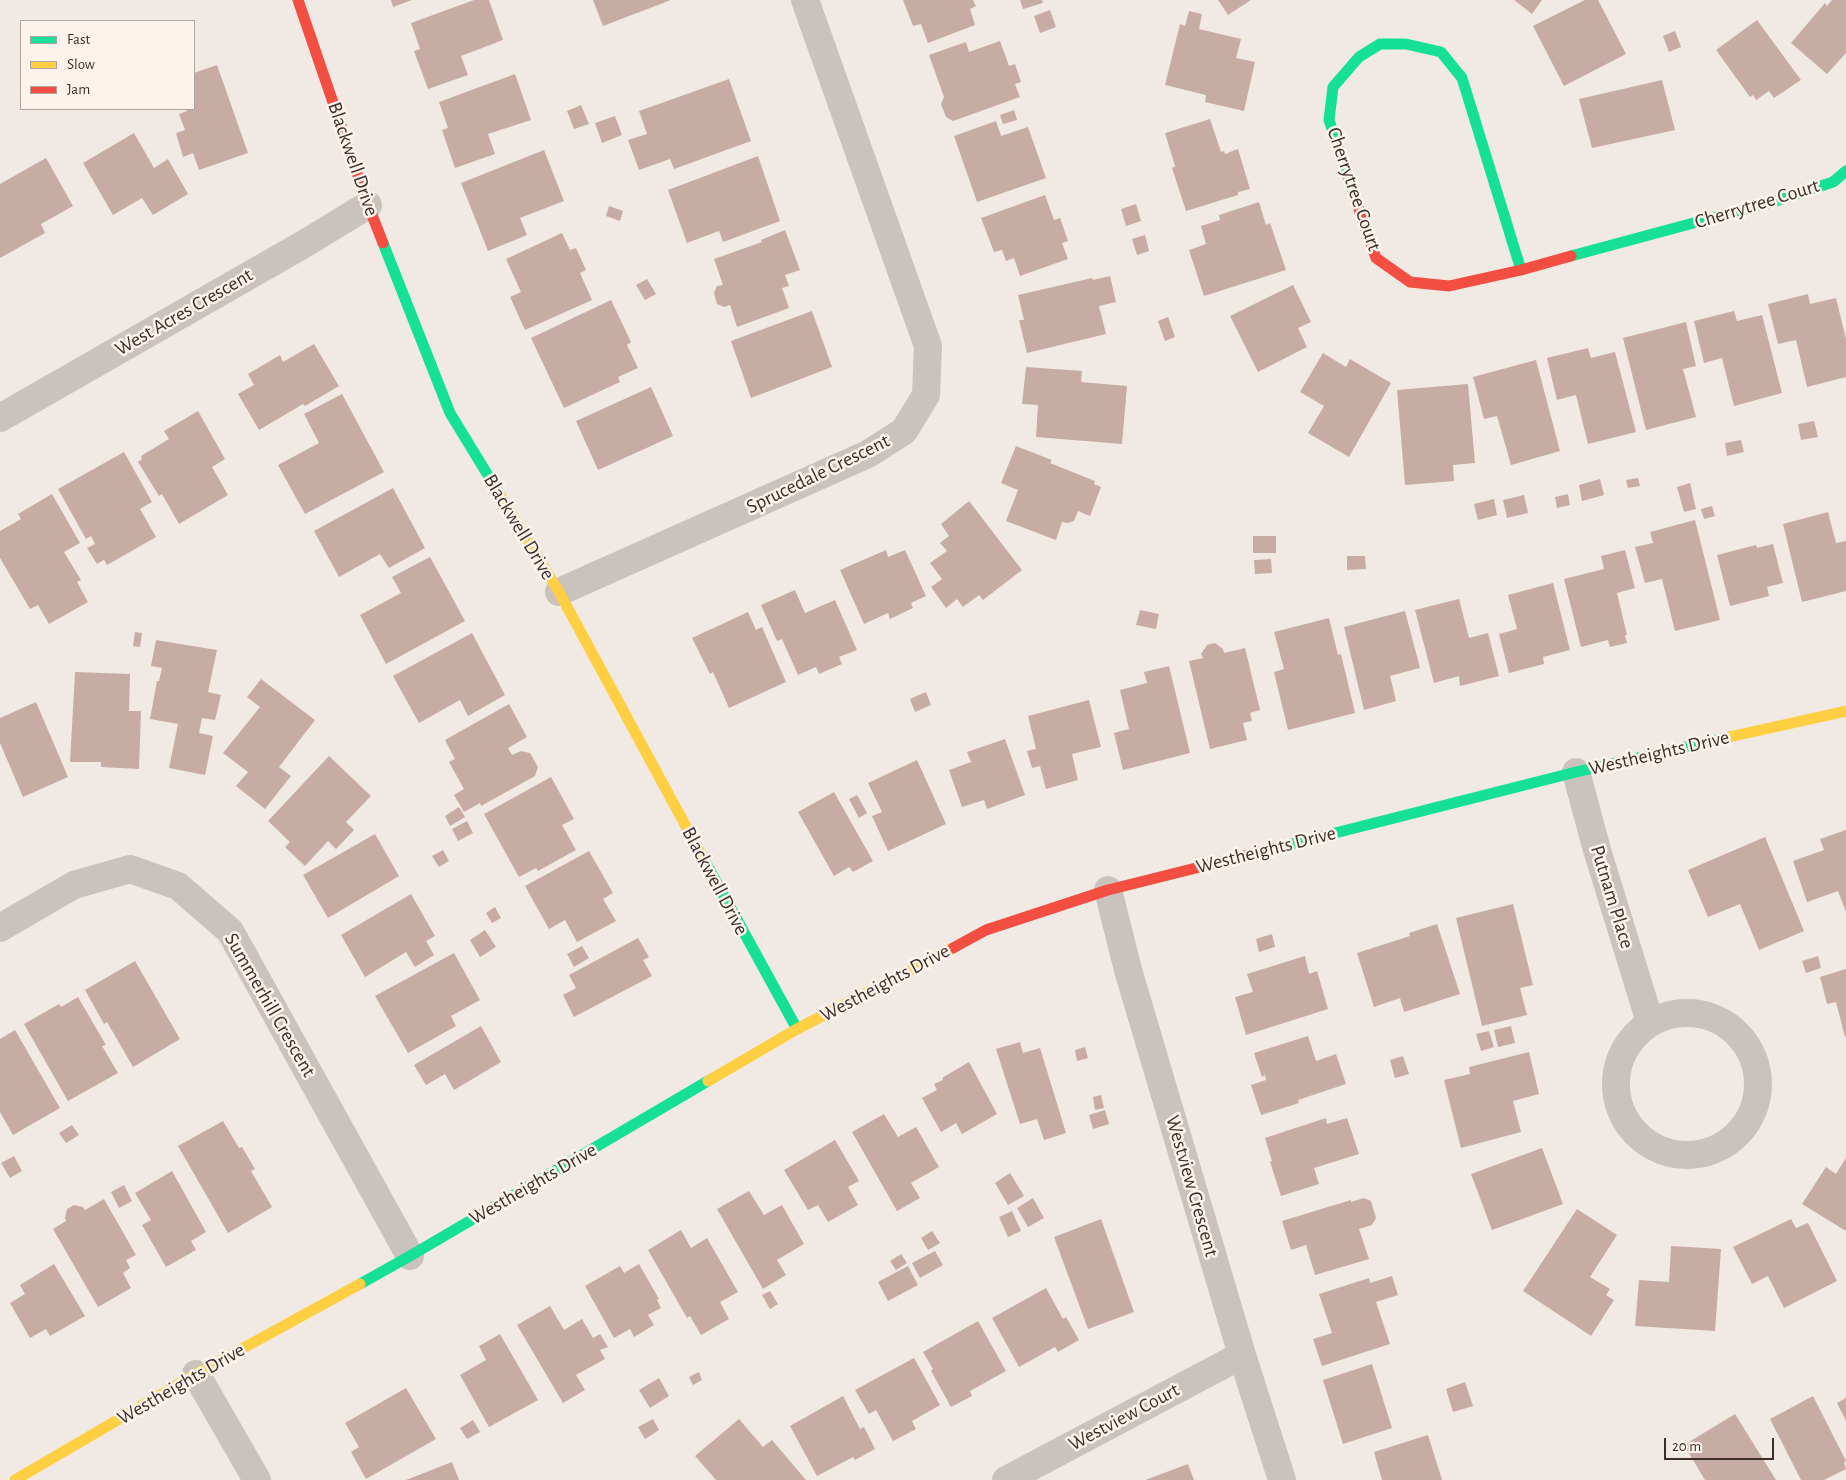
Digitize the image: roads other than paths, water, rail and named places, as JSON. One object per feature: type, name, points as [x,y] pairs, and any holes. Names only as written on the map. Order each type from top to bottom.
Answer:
[{"type":"street","name":"Blackwell Drive","points":[[298,0],[368,205],[450,413],[559,592],[759,962],[797,1028]]},
{"type":"street","name":"Sprucedale Crescent","points":[[559,592],[868,454],[904,431],[926,395],[928,346],[804,0]]},
{"type":"street","name":"Cherrytree Court","points":[[1521,270],[1462,78],[1441,52],[1406,44],[1380,44],[1359,57],[1333,87],[1329,120],[1376,258],[1410,282],[1449,286],[1521,270],[1779,200],[1832,182],[1846,171]]},
{"type":"street","name":"West Acres Crescent","points":[[0,418],[304,244],[368,205]]},
{"type":"street","name":"Westheights Drive","points":[[15,1480],[196,1374],[410,1256],[797,1028],[986,930],[1108,890],[1576,772],[1846,711]]},
{"type":"street","name":"Putnam Place","points":[[1576,772],[1597,850],[1650,1022]]},
{"type":"street","name":"Summerhill Crescent","points":[[0,928],[74,885],[130,869],[178,886],[230,931],[410,1256]]},
{"type":"street","name":"Westview Crescent","points":[[1108,890],[1128,970],[1242,1355],[1282,1480]]},
{"type":"street","points":[[1692,1012],[1717,1018],[1730,1026],[1747,1044],[1756,1062],[1759,1087],[1749,1122],[1738,1136],[1717,1150],[1698,1156],[1672,1155],[1640,1140],[1619,1109],[1615,1091],[1618,1066],[1631,1039],[1650,1022],[1667,1014],[1692,1012]]},
{"type":"street","name":"Westview Court","points":[[1006,1480],[1242,1355]]},
{"type":"street","points":[[196,1374],[258,1480]]}]
